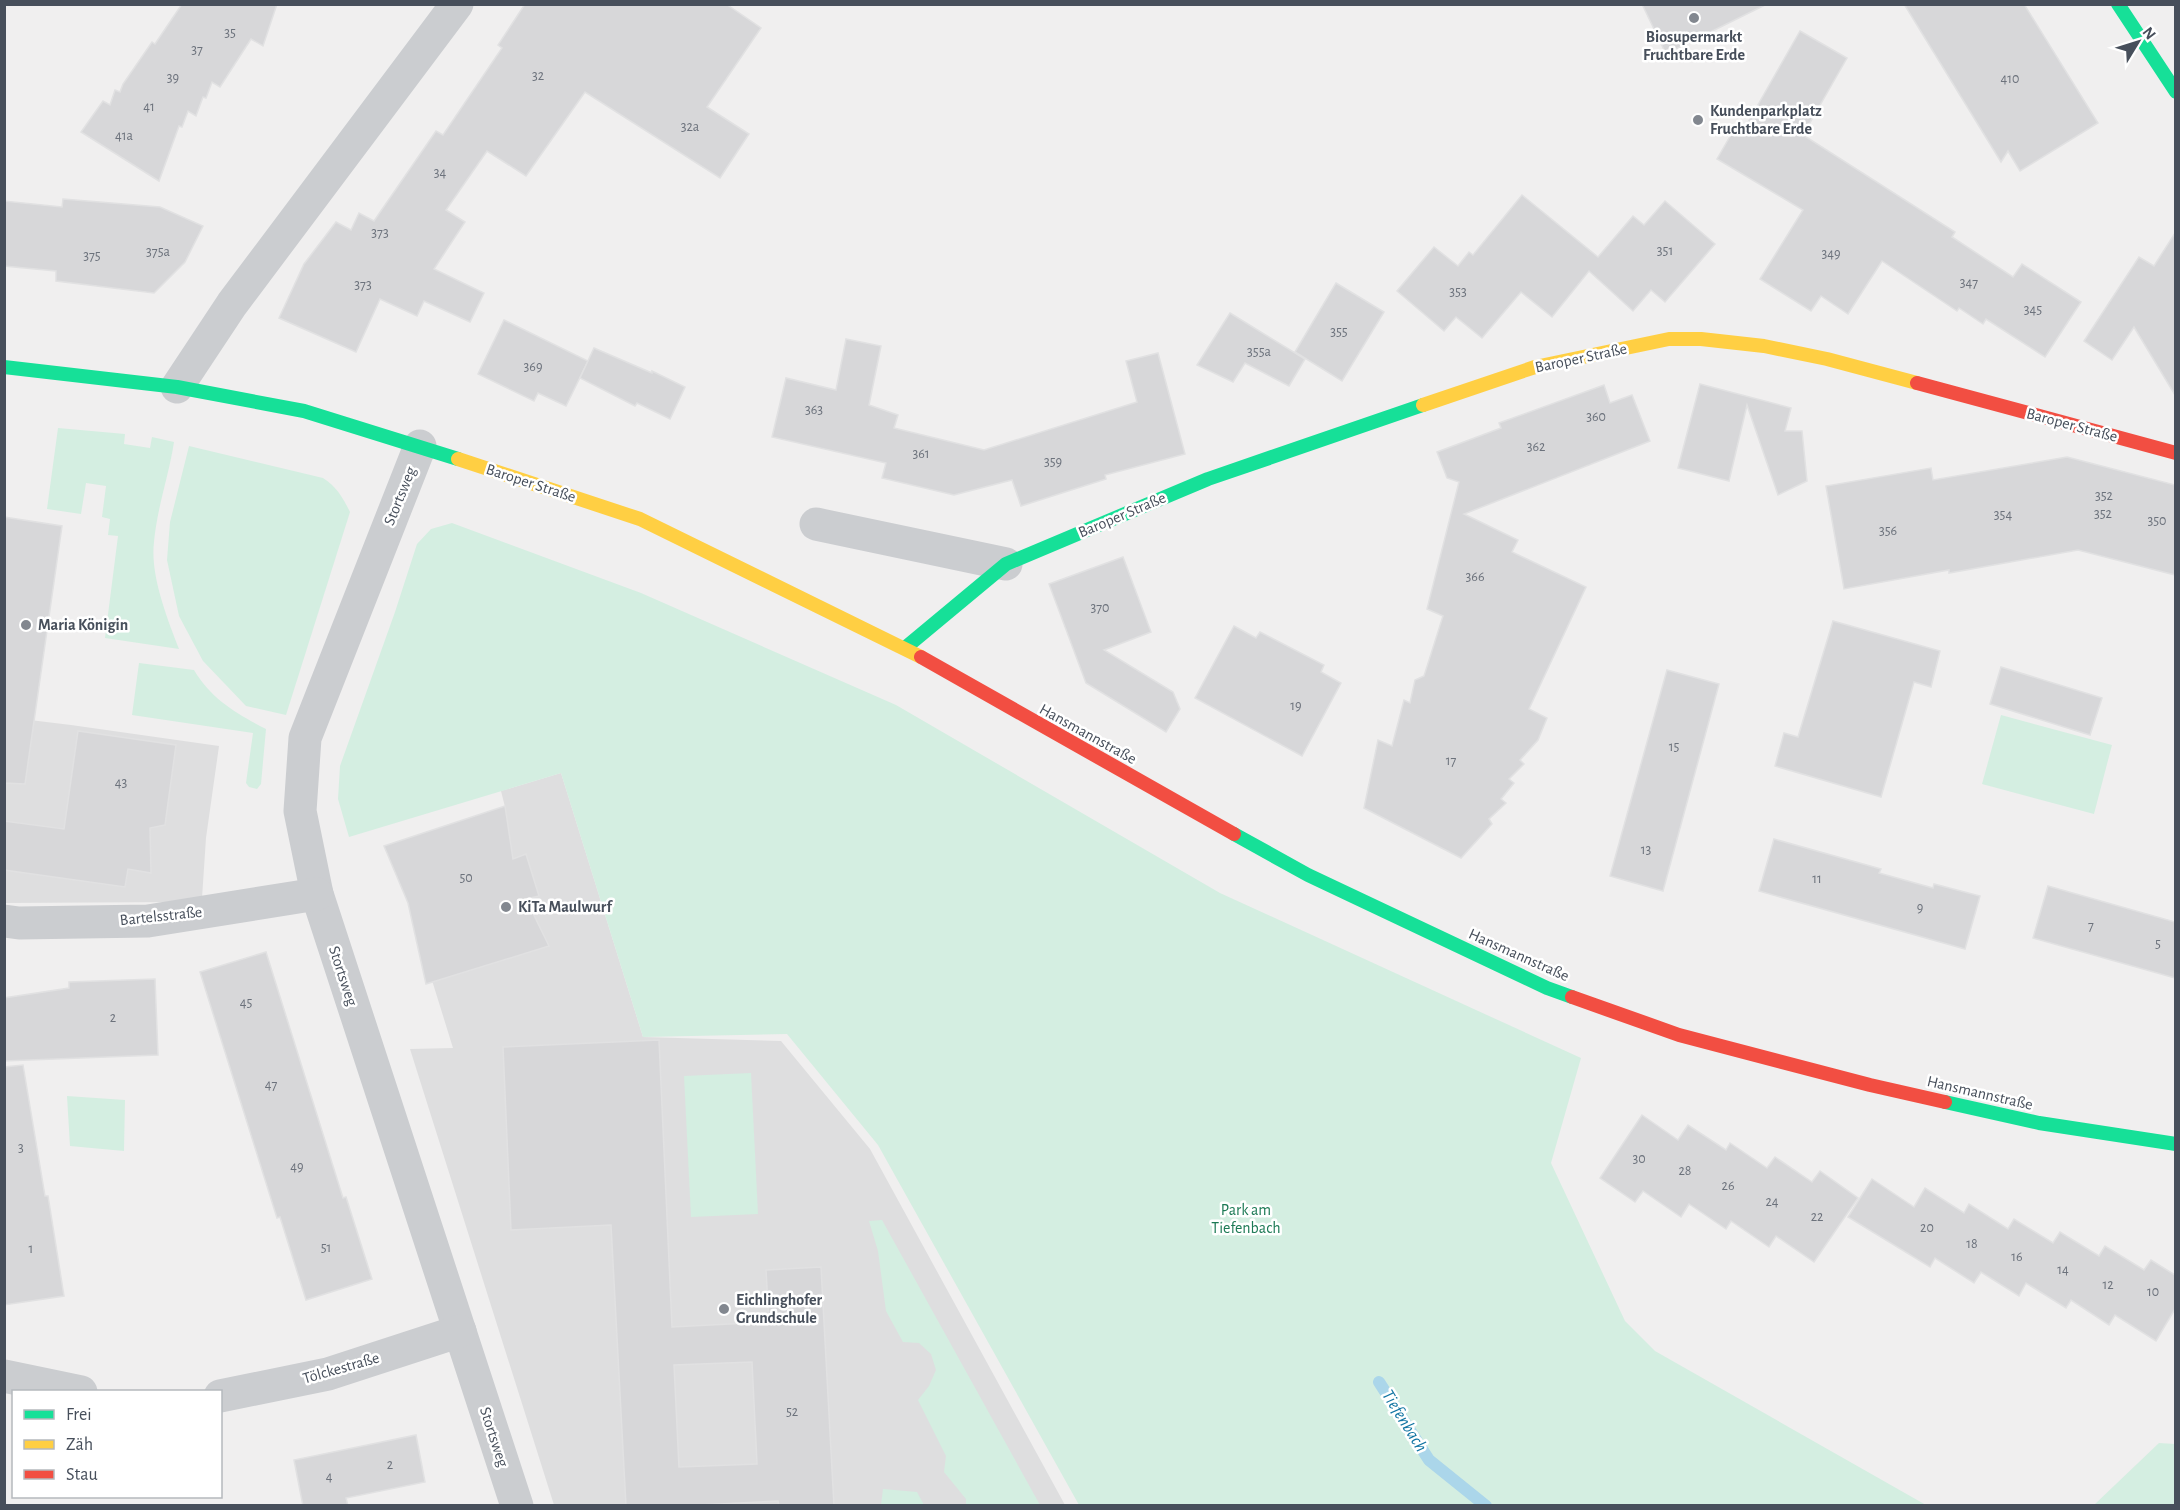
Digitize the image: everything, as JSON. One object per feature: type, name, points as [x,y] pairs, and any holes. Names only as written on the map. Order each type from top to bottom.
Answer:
[{"type":"main road","points":[[2118,4],[2175,92]]},
{"type":"main road","name":"Baroper Straße","points":[[4,367],[177,387],[304,411],[420,446],[640,519],[905,648],[1006,564],[1208,479],[1534,367],[1670,339],[1690,338],[1761,345],[1850,365],[2175,453]]},
{"type":"main road","name":"Hansmannstraße","points":[[905,648],[1060,738],[1308,875],[1547,988],[1679,1035],[1870,1085],[2039,1123],[2175,1144]]},
{"type":"street","points":[[177,387],[232,304],[457,4]]},
{"type":"street","name":"Stortsweg","points":[[420,446],[361,590],[305,738],[300,811],[317,894],[517,1506]]},
{"type":"street","points":[[816,524],[1006,564]]},
{"type":"street","name":"Bartelsstraße","points":[[4,921],[19,923],[148,921],[317,894]]},
{"type":"street","name":"Tölckestraße","points":[[222,1396],[328,1374],[460,1331]]},
{"type":"street","points":[[4,1376],[71,1390]]},
{"type":"shaded area","points":[[5,717],[219,746],[206,838],[202,898],[180,902],[5,903]]},
{"type":"shaded area","name":"Eichlinghofer Grundschule","points":[[561,773],[643,1037],[781,1041],[870,1149],[1065,1505],[554,1505],[410,1049],[453,1048],[408,903],[384,846],[505,807],[501,791]]},
{"type":"green space","points":[[58,428],[125,434],[124,444],[150,448],[152,437],[174,442],[158,517],[153,555],[157,582],[179,649],[105,638],[118,536],[108,535],[110,519],[102,517],[106,486],[86,483],[81,514],[47,509]]},
{"type":"green space","points":[[189,446],[323,478],[339,493],[350,512],[286,715],[246,706],[203,661],[179,616],[167,560],[170,522]]},
{"type":"green space","name":"Park am Tiefenbach","points":[[452,523],[641,593],[896,705],[1220,893],[1581,1058],[1551,1163],[1625,1321],[1655,1351],[1926,1505],[1079,1505],[878,1145],[787,1034],[643,1037],[561,773],[349,837],[338,799],[340,766],[417,544],[431,529]]},
{"type":"green space","points":[[139,663],[194,670],[208,689],[226,705],[266,729],[261,784],[257,789],[249,787],[246,783],[253,733],[132,715]]},
{"type":"green space","points":[[2001,715],[2112,745],[2094,814],[1982,784]]},
{"type":"green space","points":[[751,1073],[758,1214],[691,1217],[684,1076]]},
{"type":"green space","points":[[67,1096],[125,1100],[124,1151],[70,1146]]},
{"type":"green space","points":[[882,1220],[1040,1505],[966,1505],[966,1499],[944,1472],[946,1456],[918,1400],[929,1386],[936,1370],[931,1354],[919,1343],[903,1342],[886,1311],[878,1251],[869,1221]]},
{"type":"green space","points":[[2159,1443],[2175,1444],[2175,1505],[2094,1505]]},
{"type":"green space","points":[[883,1489],[917,1492],[924,1505],[881,1505]]},
{"type":"building","points":[[182,4],[277,4],[263,46],[251,39],[220,87],[212,82],[196,116],[188,111],[182,127],[179,126],[159,181],[81,132],[103,101],[110,105],[115,90],[120,92],[152,42],[155,44]]},
{"type":"building","points":[[525,4],[726,4],[761,28],[707,107],[749,134],[720,178],[585,92],[526,176],[487,151],[446,210],[465,222],[434,269],[484,293],[470,322],[424,301],[417,316],[380,299],[356,352],[279,318],[304,264],[336,222],[351,230],[359,213],[374,221],[436,131],[443,135],[502,48],[498,45]]},
{"type":"building","name":"Biosupermarkt Fruchtbare Erde","points":[[1642,4],[1767,4],[1666,54]]},
{"type":"building","points":[[1904,4],[2024,4],[2098,123],[2020,171],[2008,151],[2001,162]]},
{"type":"building","points":[[1800,31],[1847,58],[1803,135],[1955,232],[1952,237],[2013,277],[2022,264],[2081,302],[2045,357],[1986,319],[1983,324],[1959,308],[1957,311],[1882,261],[1848,314],[1821,296],[1811,311],[1760,279],[1803,210],[1717,159],[1736,126],[1743,131]]},
{"type":"building","points":[[1522,195],[1598,257],[1633,216],[1644,225],[1665,201],[1715,244],[1665,302],[1651,290],[1633,311],[1589,271],[1552,317],[1521,292],[1482,338],[1456,317],[1444,331],[1397,291],[1434,247],[1458,266],[1469,252],[1473,255]]},
{"type":"building","points":[[63,199],[160,207],[203,226],[185,262],[154,293],[56,281],[56,271],[4,266],[4,201],[62,207]]},
{"type":"building","points":[[2175,233],[2175,395],[2134,327],[2112,360],[2084,341],[2139,257],[2154,266]]},
{"type":"building","points":[[1336,283],[1384,312],[1342,381],[1295,352]]},
{"type":"building","points":[[1230,313],[1305,359],[1289,386],[1245,363],[1233,382],[1197,365]]},
{"type":"building","points":[[504,320],[588,361],[566,406],[538,393],[534,401],[478,374]]},
{"type":"building","points":[[846,339],[881,346],[869,405],[898,415],[894,428],[984,450],[1137,402],[1126,361],[1158,353],[1185,454],[1105,475],[1106,479],[1021,506],[1012,480],[954,495],[882,478],[886,463],[772,437],[786,378],[836,390]]},
{"type":"building","points":[[594,348],[685,387],[670,419],[637,403],[635,406],[580,378]]},
{"type":"building","points":[[1700,384],[1791,408],[1785,431],[1802,431],[1807,481],[1778,495],[1747,405],[1729,481],[1678,468]]},
{"type":"building","points":[[1604,385],[1610,403],[1632,395],[1650,441],[1464,514],[1518,540],[1512,552],[1586,587],[1529,709],[1547,718],[1538,740],[1520,760],[1524,764],[1509,779],[1514,783],[1501,799],[1506,803],[1489,819],[1492,824],[1461,858],[1364,808],[1378,740],[1392,746],[1404,700],[1410,703],[1415,680],[1424,676],[1443,616],[1427,609],[1459,482],[1447,478],[1437,452],[1501,428],[1499,423]]},
{"type":"building","points":[[2067,457],[2175,485],[2175,575],[2078,550],[1844,589],[1826,486],[1931,468],[1933,480]]},
{"type":"building","name":"Maria Königin","points":[[4,517],[62,526],[25,784],[4,783]]},
{"type":"building","points":[[1123,557],[1151,632],[1104,650],[1173,692],[1180,709],[1166,732],[1086,683],[1049,584]]},
{"type":"building","points":[[1833,621],[1940,651],[1931,687],[1914,682],[1881,797],[1775,766],[1784,733],[1798,737]]},
{"type":"building","points":[[1234,626],[1256,638],[1260,632],[1324,665],[1321,672],[1341,683],[1302,756],[1195,698]]},
{"type":"building","points":[[2001,667],[2102,698],[2090,735],[1990,704]]},
{"type":"building","points":[[1667,670],[1719,684],[1663,891],[1610,876]]},
{"type":"building","points":[[78,731],[176,745],[165,825],[150,828],[151,873],[128,869],[125,887],[4,870],[4,821],[64,829]]},
{"type":"building","points":[[505,806],[513,859],[526,854],[539,896],[526,899],[549,946],[426,984],[408,903],[384,846]]},
{"type":"building","points":[[1774,839],[1881,869],[1879,873],[1933,888],[1934,884],[1980,896],[1965,949],[1759,891]]},
{"type":"building","points":[[2048,886],[2175,922],[2175,978],[2033,938]]},
{"type":"building","points":[[266,952],[343,1198],[346,1197],[372,1279],[306,1300],[280,1217],[277,1218],[200,972]]},
{"type":"building","points":[[155,979],[158,1055],[4,1061],[4,998],[69,988],[69,982]]},
{"type":"building","points":[[659,1040],[672,1327],[769,1322],[766,1270],[821,1267],[834,1506],[779,1506],[778,1501],[681,1506],[626,1506],[611,1225],[511,1230],[503,1047]],"holes":[[[752,1362],[757,1464],[679,1467],[674,1365]]]},
{"type":"building","points":[[23,1065],[64,1296],[4,1305],[4,1067]]},
{"type":"building","points":[[1642,1115],[1678,1140],[1688,1125],[1726,1150],[1730,1143],[1767,1168],[1775,1157],[1812,1182],[1820,1171],[1858,1198],[1814,1262],[1776,1236],[1769,1247],[1731,1221],[1726,1229],[1689,1204],[1681,1217],[1643,1191],[1635,1202],[1600,1178]]},
{"type":"building","points":[[1872,1179],[1914,1207],[1925,1188],[1964,1213],[1969,1204],[2008,1229],[2014,1219],[2053,1243],[2060,1232],[2099,1256],[2105,1246],[2144,1270],[2151,1260],[2175,1275],[2175,1309],[2156,1341],[2115,1315],[2109,1325],[2071,1300],[2066,1308],[2026,1283],[2019,1296],[1981,1272],[1974,1283],[1935,1258],[1930,1267],[1848,1217]]},
{"type":"building","points":[[416,1435],[425,1482],[346,1498],[348,1506],[303,1506],[294,1460]]},
{"type":"waterway","name":"Tiefenbach","points":[[1379,1382],[1429,1460],[1486,1506]]},
{"type":"traffic: fast","points":[[2118,4],[2176,92]]},
{"type":"traffic: fast","points":[[4,367],[177,387],[304,411],[458,459]]},
{"type":"traffic: fast","points":[[905,648],[1006,564],[1208,479],[1423,405]]},
{"type":"traffic: fast","points":[[1234,834],[1308,875],[1547,988],[1572,997]]},
{"type":"traffic: fast","points":[[1945,1102],[2039,1123],[2176,1144]]},
{"type":"traffic: slow","points":[[1423,405],[1535,367],[1669,339],[1701,339],[1764,346],[1827,359],[1917,383]]},
{"type":"traffic: slow","points":[[458,459],[640,519],[921,657]]},
{"type":"traffic: jam","points":[[1917,383],[2176,453]]},
{"type":"traffic: jam","points":[[921,657],[1234,834]]},
{"type":"traffic: jam","points":[[1572,997],[1679,1035],[1870,1085],[1945,1102]]},
{"type":"place","name":"Biosupermarkt Fruchtbare Erde","points":[[1694,18]]},
{"type":"place","name":"Kundenparkplatz Fruchtbare Erde","points":[[1698,120]]},
{"type":"place","name":"Maria Königin","points":[[26,625]]},
{"type":"place","name":"KiTa Maulwurf","points":[[506,907]]},
{"type":"place","name":"Eichlinghofer Grundschule","points":[[724,1309]]}]
